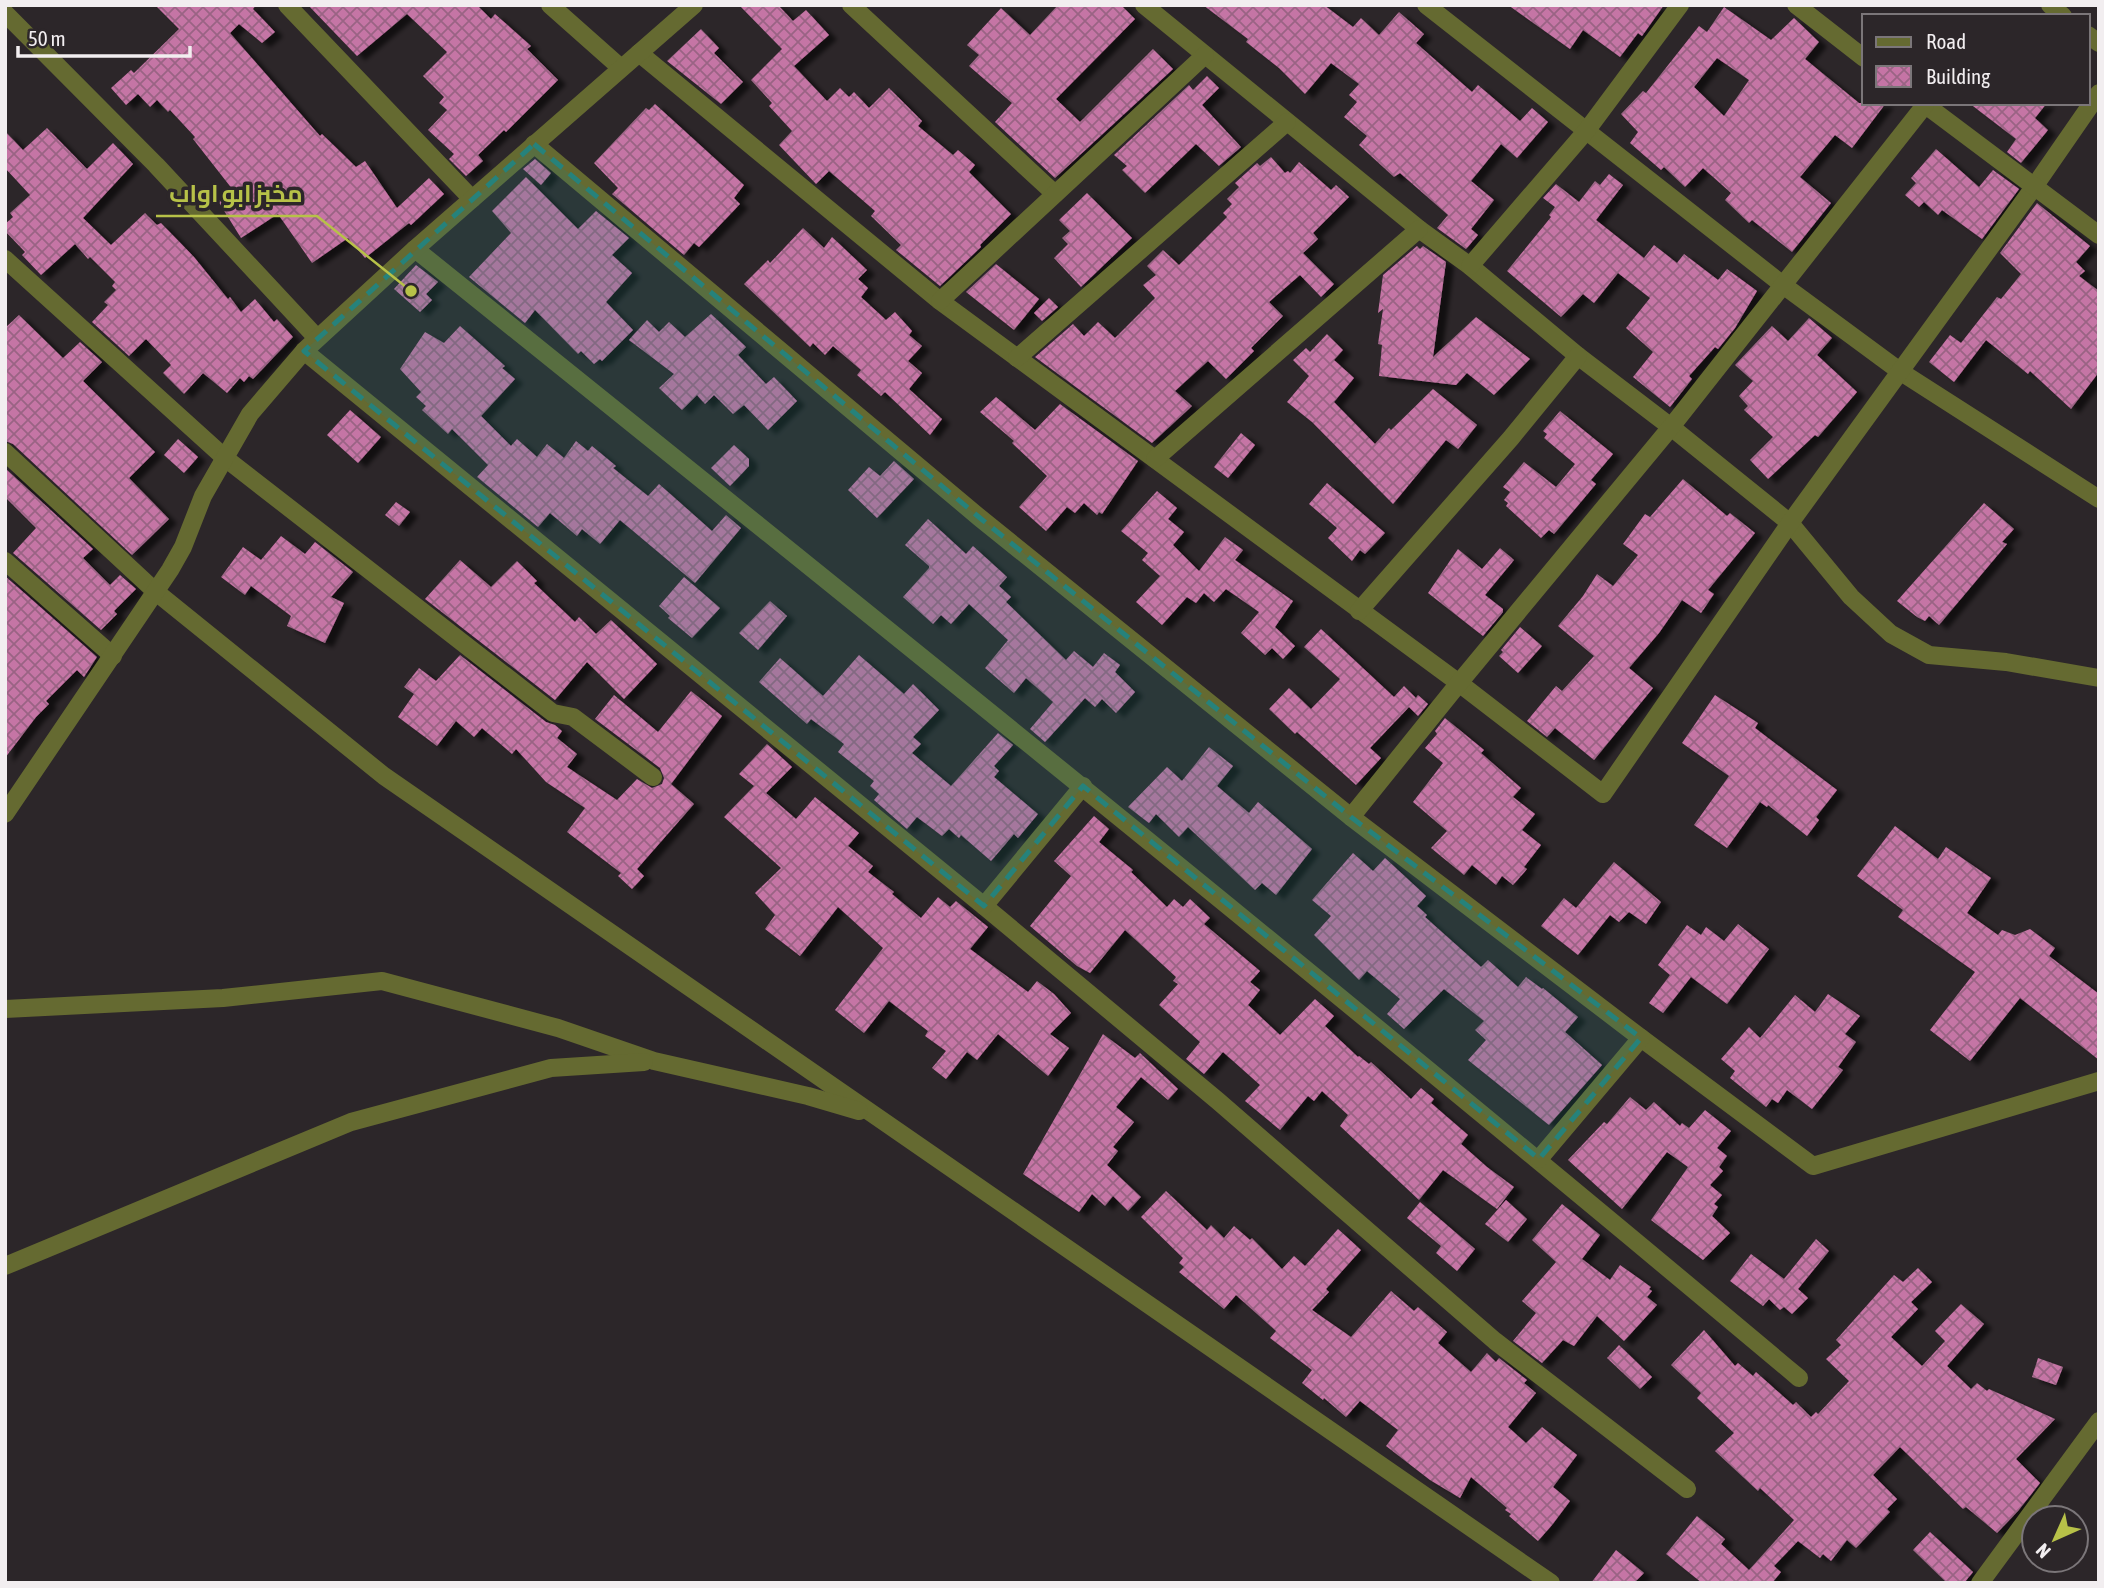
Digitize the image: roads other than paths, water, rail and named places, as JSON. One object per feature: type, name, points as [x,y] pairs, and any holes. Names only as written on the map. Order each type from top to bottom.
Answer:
[{"type":"street","points":[[287,5],[472,200]]},
{"type":"street","points":[[550,5],[621,68]]},
{"type":"street","points":[[5,814],[11,792],[113,656],[156,592],[183,547],[203,496],[250,414],[317,338],[694,5]]},
{"type":"street","points":[[851,5],[1055,194]]},
{"type":"street","points":[[1144,5],[1419,229],[1790,523],[1850,597],[1891,634],[1930,655],[2006,662],[2099,678]]},
{"type":"street","points":[[1470,267],[1587,130],[1680,5]]},
{"type":"street","points":[[1796,5],[1862,56]]},
{"type":"street","points":[[1435,8],[1783,285],[1900,372],[2099,499]]},
{"type":"street","points":[[5,13],[156,165],[317,338]]},
{"type":"street","points":[[639,53],[940,301],[1459,683],[1603,794],[1790,523],[2099,93]]},
{"type":"street","points":[[940,301],[1205,55]]},
{"type":"street","points":[[1351,817],[1671,427],[1923,105]]},
{"type":"street","points":[[1925,105],[2099,235]]},
{"type":"street","points":[[1017,358],[1287,122]]},
{"type":"street","points":[[534,144],[981,518],[1351,817],[1813,1166],[2099,1082]]},
{"type":"street","points":[[1155,458],[1419,229]]},
{"type":"street","points":[[415,249],[1083,786],[1539,1160],[1799,1378]]},
{"type":"street","points":[[8,265],[225,458],[553,713],[573,717],[653,777]]},
{"type":"street","points":[[304,351],[984,906],[1218,1101],[1495,1341],[1687,1489]]},
{"type":"street","points":[[1359,611],[1511,438],[1578,356]]},
{"type":"street","points":[[5,452],[156,592],[384,776],[1551,1583]]},
{"type":"street","points":[[5,561],[113,656]]},
{"type":"street","points":[[984,906],[1083,786]]},
{"type":"street","points":[[5,1009],[223,998],[382,981],[558,1028],[654,1061],[808,1096],[876,1116]]},
{"type":"street","points":[[1539,1160],[1641,1038]]},
{"type":"street","points":[[5,1266],[351,1122],[551,1068],[654,1061]]},
{"type":"street","points":[[1980,1583],[2099,1421]]},
{"type":"place","name":"مخبز ابو اواب","points":[[411,291]]}]
